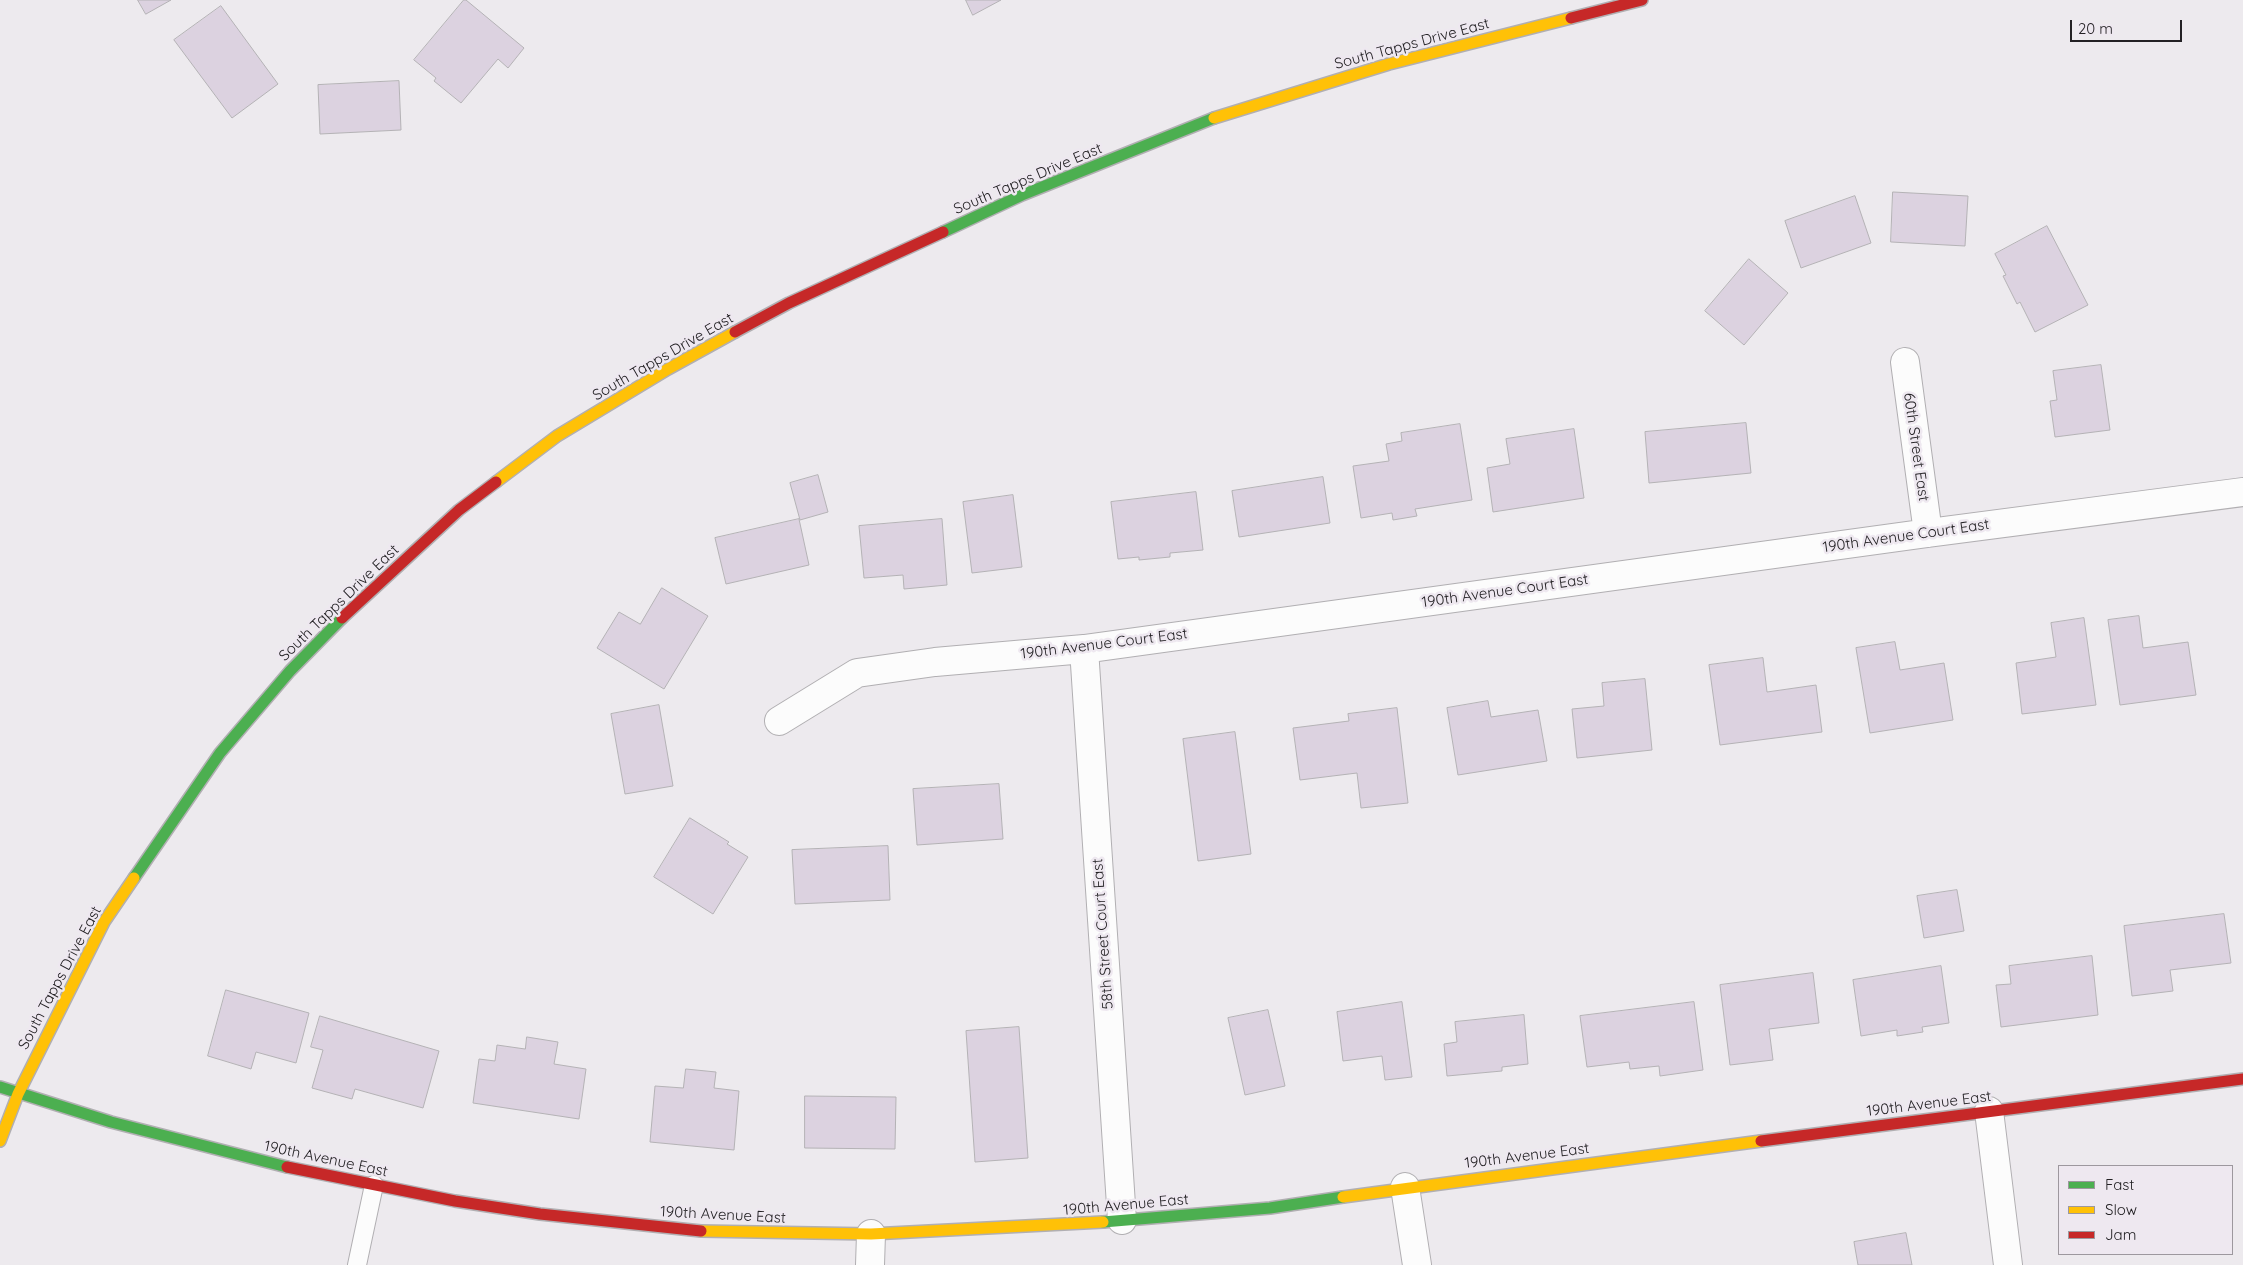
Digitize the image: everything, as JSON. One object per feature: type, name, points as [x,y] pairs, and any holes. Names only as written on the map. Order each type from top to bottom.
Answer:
[{"type":"street","name":"South Tapps Drive East","points":[[0,1141],[18,1094],[104,922],[220,753],[290,671],[356,603],[459,510],[557,436],[668,369],[789,303],[1022,195],[1222,115],[1389,64],[1642,0]]},
{"type":"street","name":"60th Street East","points":[[1905,362],[1928,533]]},
{"type":"street","name":"190th Avenue Court East","points":[[779,722],[857,674],[935,662],[1084,649],[1928,533],[2243,492]]},
{"type":"street","name":"58th Street Court East","points":[[1084,649],[1122,1220]]},
{"type":"street","name":"190th Avenue East","points":[[0,1087],[111,1122],[285,1166],[374,1185],[540,1214],[712,1232],[871,1234],[1064,1225],[1270,1208],[1405,1187],[2243,1079]]},
{"type":"street","points":[[1990,1112],[2008,1265]]},
{"type":"street","points":[[1405,1187],[1417,1265]]},
{"type":"street","points":[[870,1265],[871,1234]]},
{"type":"lane","points":[[356,1265],[374,1185]]},
{"type":"building","points":[[138,0],[171,0],[146,14]]},
{"type":"building","points":[[464,0],[524,48],[508,68],[498,59],[461,103],[434,81],[436,78],[414,60]]},
{"type":"building","points":[[966,0],[1001,0],[973,15]]},
{"type":"building","points":[[221,6],[278,84],[232,118],[174,40]]},
{"type":"building","points":[[399,81],[401,130],[320,134],[318,85]]},
{"type":"building","points":[[1893,192],[1968,196],[1965,246],[1891,242]]},
{"type":"building","points":[[1855,196],[1871,243],[1801,268],[1785,221]]},
{"type":"building","points":[[2047,226],[2088,305],[2035,332],[2020,302],[2017,304],[2003,276],[2006,275],[1995,254]]},
{"type":"building","points":[[1749,259],[1788,293],[1744,345],[1705,311]]},
{"type":"building","points":[[2101,365],[2110,430],[2055,437],[2050,401],[2057,400],[2053,371]]},
{"type":"building","points":[[1746,423],[1751,473],[1649,483],[1645,432]]},
{"type":"building","points":[[1460,424],[1472,500],[1415,509],[1417,516],[1393,520],[1392,513],[1361,518],[1353,466],[1389,461],[1386,444],[1402,441],[1401,433]]},
{"type":"building","points":[[1574,429],[1584,498],[1493,512],[1487,468],[1510,464],[1506,439]]},
{"type":"building","points":[[818,475],[828,512],[800,520],[790,483]]},
{"type":"building","points":[[1323,477],[1330,523],[1239,537],[1232,491]]},
{"type":"building","points":[[1196,492],[1203,550],[1170,553],[1170,557],[1139,560],[1139,557],[1118,559],[1111,502]]},
{"type":"building","points":[[1013,495],[1022,567],[972,573],[963,502]]},
{"type":"building","points":[[799,519],[809,565],[726,584],[715,538]]},
{"type":"building","points":[[942,519],[947,585],[904,589],[903,575],[864,578],[859,526]]},
{"type":"building","points":[[662,588],[708,616],[664,689],[597,648],[619,612],[640,624]]},
{"type":"building","points":[[2139,616],[2143,648],[2188,642],[2196,695],[2120,705],[2108,620]]},
{"type":"building","points":[[2084,618],[2096,705],[2022,714],[2016,663],[2056,657],[2051,623]]},
{"type":"building","points":[[1895,642],[1900,670],[1944,663],[1953,720],[1870,733],[1856,648]]},
{"type":"building","points":[[1763,658],[1767,692],[1816,685],[1822,732],[1720,745],[1709,665]]},
{"type":"building","points":[[1645,679],[1652,750],[1577,758],[1572,709],[1604,706],[1602,683]]},
{"type":"building","points":[[1488,701],[1491,717],[1538,710],[1547,761],[1458,775],[1447,708]]},
{"type":"building","points":[[659,705],[673,786],[625,794],[611,714]]},
{"type":"building","points":[[1397,708],[1408,803],[1361,808],[1357,773],[1300,780],[1293,728],[1349,721],[1348,714]]},
{"type":"building","points":[[1235,732],[1251,854],[1198,861],[1183,739]]},
{"type":"building","points":[[999,784],[1003,839],[917,845],[913,789]]},
{"type":"building","points":[[690,818],[729,842],[727,844],[748,857],[713,914],[654,877]]},
{"type":"building","points":[[888,846],[890,900],[795,904],[792,850]]},
{"type":"building","points":[[1957,890],[1964,931],[1924,938],[1917,896]]},
{"type":"building","points":[[2224,914],[2231,963],[2170,970],[2173,991],[2132,996],[2124,926]]},
{"type":"building","points":[[2092,956],[2098,1015],[2001,1027],[1996,985],[2011,984],[2009,966]]},
{"type":"building","points":[[1941,966],[1949,1023],[1922,1027],[1923,1032],[1897,1036],[1897,1030],[1861,1036],[1853,980]]},
{"type":"building","points":[[1813,973],[1819,1023],[1769,1029],[1773,1060],[1730,1065],[1720,985]]},
{"type":"building","points":[[226,990],[309,1013],[296,1063],[256,1052],[251,1069],[208,1056]]},
{"type":"building","points":[[1402,1002],[1412,1077],[1385,1080],[1382,1056],[1343,1061],[1337,1012]]},
{"type":"building","points":[[1694,1002],[1703,1070],[1660,1076],[1659,1066],[1630,1069],[1629,1062],[1587,1067],[1580,1016]]},
{"type":"building","points":[[1268,1010],[1285,1086],[1245,1095],[1228,1018]]},
{"type":"building","points":[[1524,1015],[1528,1064],[1502,1067],[1502,1071],[1447,1076],[1444,1044],[1457,1042],[1455,1022]]},
{"type":"building","points":[[320,1016],[439,1051],[423,1108],[355,1089],[352,1099],[312,1088],[323,1050],[311,1047]]},
{"type":"building","points":[[1019,1027],[1028,1158],[975,1162],[966,1031]]},
{"type":"building","points":[[527,1037],[558,1042],[554,1064],[586,1069],[579,1119],[473,1103],[479,1059],[495,1061],[497,1045],[525,1049]]},
{"type":"building","points":[[686,1069],[716,1072],[714,1088],[739,1091],[734,1150],[650,1142],[655,1086],[683,1088]]},
{"type":"building","points":[[805,1096],[896,1097],[895,1149],[805,1148]]},
{"type":"building","points":[[1906,1233],[1912,1265],[1858,1265],[1854,1242]]},
{"type":"traffic: fast","points":[[943,232],[1022,195],[1214,118]]},
{"type":"traffic: fast","points":[[134,878],[220,753],[290,671],[342,618]]},
{"type":"traffic: fast","points":[[0,1087],[111,1122],[287,1167]]},
{"type":"traffic: fast","points":[[1103,1222],[1270,1208],[1343,1197]]},
{"type":"traffic: slow","points":[[1214,118],[1389,64],[1571,18]]},
{"type":"traffic: slow","points":[[496,482],[557,436],[668,369],[735,332]]},
{"type":"traffic: slow","points":[[0,1141],[18,1094],[104,922],[134,878]]},
{"type":"traffic: slow","points":[[1343,1197],[1761,1141]]},
{"type":"traffic: slow","points":[[701,1231],[871,1234],[1103,1222]]},
{"type":"traffic: jam","points":[[1571,18],[1642,0]]},
{"type":"traffic: jam","points":[[735,332],[789,303],[943,232]]},
{"type":"traffic: jam","points":[[342,618],[459,510],[496,482]]},
{"type":"traffic: jam","points":[[1761,1141],[2243,1079]]},
{"type":"traffic: jam","points":[[287,1167],[455,1201],[540,1214],[701,1231]]}]
